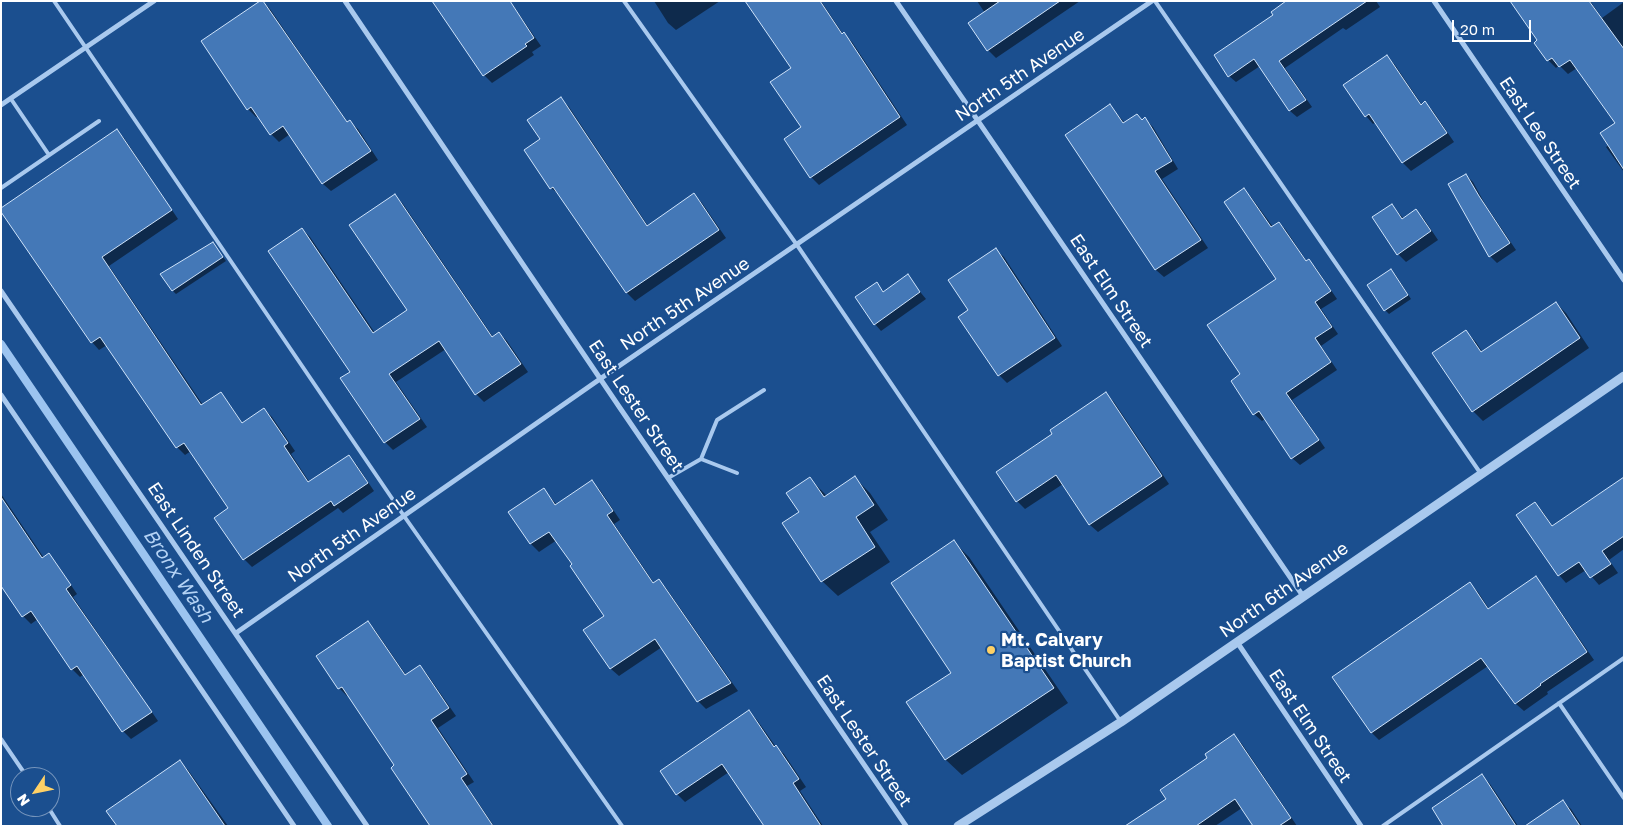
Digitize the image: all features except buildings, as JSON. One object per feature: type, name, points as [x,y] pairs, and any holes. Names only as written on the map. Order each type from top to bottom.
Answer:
[{"type":"street","points":[[1,105],[154,1]]},
{"type":"street","name":"East Lester Street","points":[[345,1],[600,379],[906,826]]},
{"type":"street","name":"East Elm Street","points":[[896,1],[1303,596]]},
{"type":"street","name":"North 5th Avenue","points":[[236,633],[600,379],[1154,1]]},
{"type":"street","name":"East Lee Street","points":[[1434,1],[1624,280]]},
{"type":"street","name":"East Linden Street","points":[[1,291],[367,826]]},
{"type":"street","name":"North 6th Avenue","points":[[958,826],[1121,722],[1624,376]]},
{"type":"street","points":[[1,395],[294,826]]},
{"type":"street","name":"East Elm Street","points":[[1237,642],[1361,826]]},
{"type":"lane","points":[[54,1],[404,516],[622,826]]},
{"type":"lane","points":[[624,1],[797,245],[1121,722]]},
{"type":"lane","points":[[1154,1],[1481,474]]},
{"type":"lane","points":[[11,99],[49,155]]},
{"type":"lane","points":[[1,188],[99,121]]},
{"type":"lane","points":[[668,478],[701,459],[716,420],[764,390]]},
{"type":"lane","points":[[701,459],[737,473]]},
{"type":"lane","points":[[1383,826],[1624,658]]},
{"type":"lane","points":[[1559,702],[1624,798]]},
{"type":"lane","points":[[1,739],[20,767]]},
{"type":"waterway","name":"Bronx Wash","points":[[1,344],[328,826]]},
{"type":"place","name":"Mt. Calvary Baptist Church","points":[[991,650]]}]
